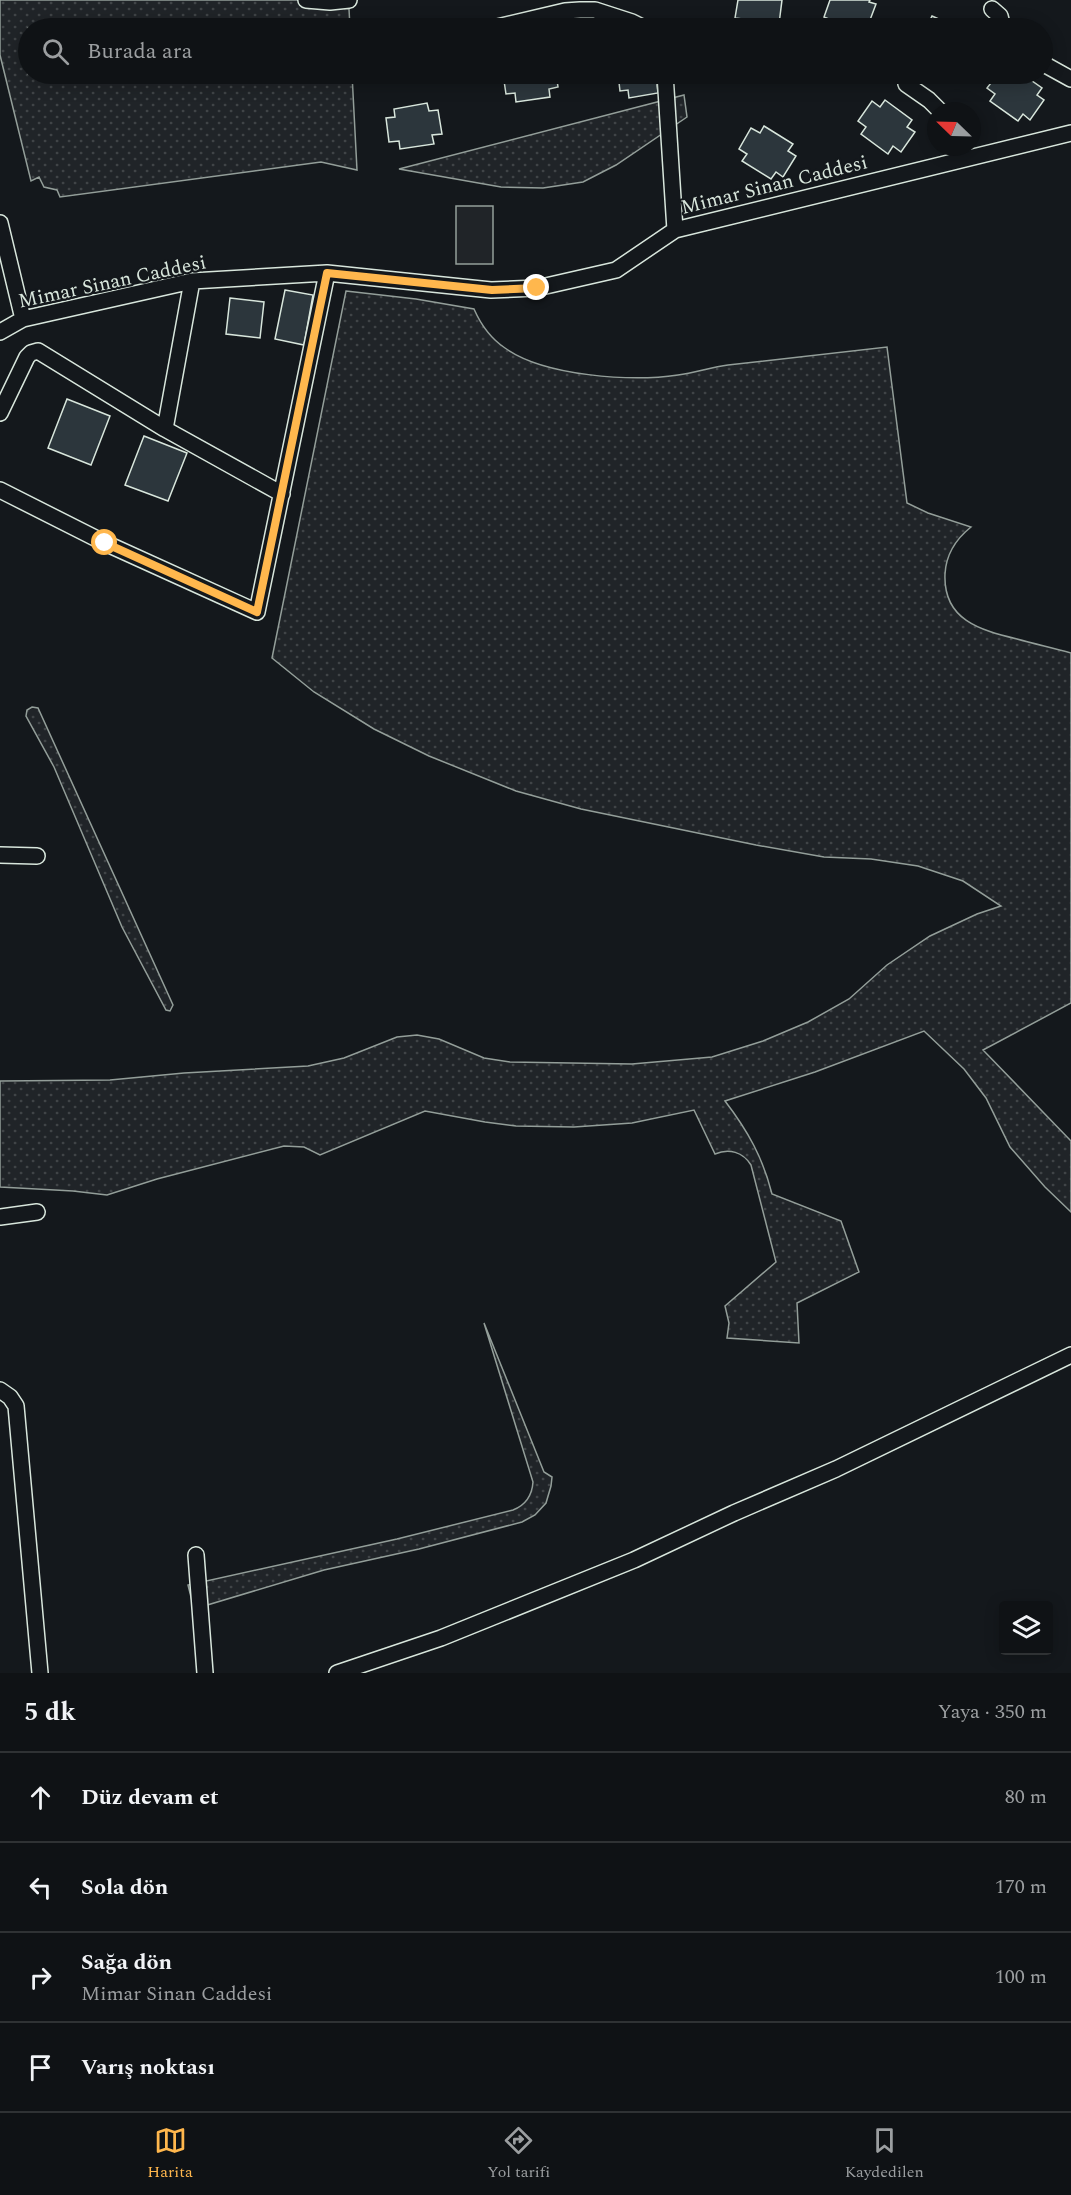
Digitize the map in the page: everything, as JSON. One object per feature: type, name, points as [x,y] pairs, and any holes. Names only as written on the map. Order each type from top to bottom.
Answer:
[{"type":"street","points":[[306,0],[330,2],[349,0]]},
{"type":"street","points":[[992,9],[1000,18]]},
{"type":"street","points":[[535,18],[565,11],[595,10],[620,18]]},
{"type":"street","points":[[1053,69],[1071,79]]},
{"type":"street","points":[[666,84],[675,230]]},
{"type":"street","points":[[906,84],[931,102]]},
{"type":"street","name":"Mimar Sinan Caddesi","points":[[981,150],[1071,133]]},
{"type":"street","name":"Mimar Sinan Caddesi","points":[[0,332],[23,319],[192,281],[327,273],[492,290],[537,288],[616,270],[675,230],[952,156]]},
{"type":"street","points":[[0,223],[23,319]]},
{"type":"street","points":[[0,490],[105,543],[257,612],[327,273]]},
{"type":"street","points":[[165,429],[192,281]]},
{"type":"street","points":[[0,413],[27,357],[38,351],[165,429],[282,494]]},
{"type":"street","points":[[0,855],[37,856]]},
{"type":"street","points":[[0,1217],[37,1212]]},
{"type":"street","points":[[337,1673],[441,1638],[634,1560],[734,1512],[836,1469],[1071,1355]]},
{"type":"street","points":[[0,1390],[10,1397],[16,1407],[40,1673]]},
{"type":"street","points":[[196,1555],[204,1673]]},
{"type":"shaded area","points":[[0,0],[315,0],[349,9],[349,18],[18,18],[18,84],[353,84],[357,170],[321,162],[60,197],[57,190],[44,187],[39,177],[31,181],[0,55]]},
{"type":"shaded area","points":[[684,95],[687,117],[616,165],[583,182],[543,188],[501,187],[399,169]]},
{"type":"shaded area","points":[[456,206],[493,206],[493,264],[456,264]]},
{"type":"shaded area","points":[[346,291],[416,299],[474,309],[486,331],[505,348],[542,365],[588,375],[659,377],[728,365],[887,347],[907,503],[928,513],[971,527],[956,542],[947,560],[946,590],[950,602],[957,612],[977,627],[1071,653],[1071,1003],[983,1050],[1071,1141],[1071,1212],[1045,1187],[1010,1147],[986,1098],[964,1069],[924,1031],[815,1072],[725,1101],[754,1145],[772,1194],[841,1221],[859,1272],[797,1303],[799,1343],[727,1338],[729,1323],[725,1306],[776,1262],[751,1165],[735,1152],[725,1151],[715,1154],[694,1110],[632,1123],[574,1127],[516,1126],[425,1111],[320,1155],[304,1147],[284,1146],[157,1179],[107,1195],[0,1187],[0,1081],[110,1080],[308,1066],[344,1058],[397,1037],[417,1035],[439,1039],[484,1058],[510,1062],[632,1064],[712,1057],[763,1041],[808,1022],[849,999],[887,965],[930,936],[977,914],[1001,906],[963,881],[918,866],[871,859],[824,857],[756,845],[581,809],[516,791],[429,756],[374,729],[314,692],[272,658]]},
{"type":"shaded area","points":[[32,707],[38,708],[173,1005],[170,1011],[166,1010],[122,927],[54,767],[26,716],[27,710]]},
{"type":"shaded area","points":[[484,1323],[544,1472],[552,1477],[546,1503],[535,1515],[522,1522],[419,1549],[324,1570],[194,1609],[188,1585],[397,1539],[513,1510],[525,1503],[530,1496],[533,1482]]},
{"type":"building","points":[[738,0],[782,0],[780,18],[735,18]]},
{"type":"building","points":[[830,0],[870,0],[869,2],[876,4],[871,18],[824,17]]},
{"type":"building","points":[[504,84],[558,84],[558,87],[549,89],[550,97],[516,102],[515,93],[506,94]]},
{"type":"building","points":[[619,84],[664,84],[657,85],[658,93],[629,98],[628,90],[620,91]]},
{"type":"building","points":[[990,84],[1036,84],[1042,88],[1037,95],[1044,100],[1030,120],[1023,114],[1018,121],[990,101],[995,94],[987,88]]},
{"type":"building","points":[[885,100],[912,120],[907,127],[915,132],[901,152],[893,146],[888,154],[861,134],[866,127],[858,121],[872,101],[880,107]]},
{"type":"building","points":[[427,103],[429,111],[438,110],[442,134],[432,135],[434,144],[400,149],[399,141],[389,142],[386,118],[395,117],[394,109]]},
{"type":"building","points":[[764,126],[793,144],[788,151],[796,156],[783,177],[776,172],[771,179],[742,161],[747,154],[739,149],[751,128],[760,133]]},
{"type":"building","points":[[285,290],[313,295],[304,345],[275,339]]},
{"type":"building","points":[[230,298],[264,302],[260,338],[226,334]]},
{"type":"building","points":[[67,399],[110,416],[91,465],[48,448]]},
{"type":"building","points":[[144,436],[187,453],[168,501],[125,485]]},
{"type":"route","points":[[105,543],[257,612],[327,273],[492,290],[537,288]]}]
